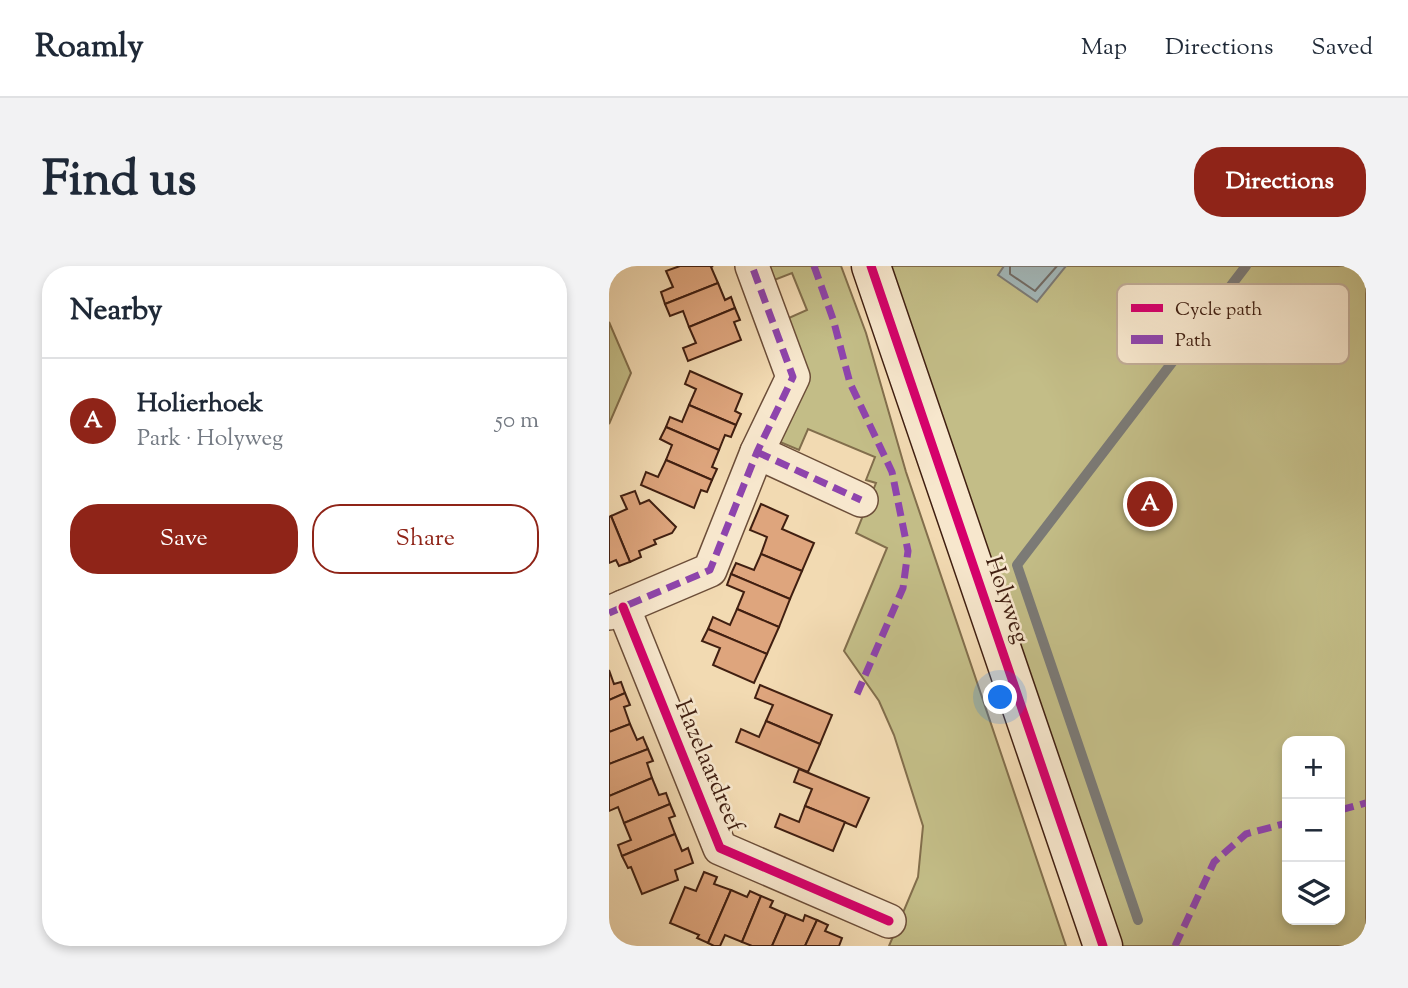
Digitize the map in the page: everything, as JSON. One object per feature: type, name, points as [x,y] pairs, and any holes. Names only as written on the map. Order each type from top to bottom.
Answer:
[{"type":"street","name":"Hazelaardreef","points":[[752,266],[793,377],[757,452],[709,570],[616,610],[720,848],[889,921]]},
{"type":"street","name":"Holyweg","points":[[871,266],[1103,946]]},
{"type":"street","points":[[757,452],[861,500]]},
{"type":"shaded area","points":[[756,266],[841,266],[866,333],[906,472],[1066,946],[889,946],[918,877],[923,826],[894,735],[879,701],[844,651],[887,548],[856,533],[876,483],[866,480],[875,457],[808,429],[799,450],[780,442],[808,377],[782,321],[807,310],[792,273],[764,284]]},
{"type":"shaded area","points":[[853,266],[1366,266],[1366,946],[1087,946]]},
{"type":"shaded area","points":[[609,322],[631,373],[609,424]]},
{"type":"water","points":[[1004,266],[1066,266],[1037,302],[998,275]]},
{"type":"building","points":[[680,266],[713,266],[711,267],[718,283],[665,304],[661,292],[673,287],[666,271]]},
{"type":"building","points":[[718,283],[725,300],[731,297],[735,308],[689,327],[683,311],[670,316],[665,304]]},
{"type":"building","points":[[735,308],[740,320],[734,322],[741,340],[688,361],[683,348],[696,343],[689,327]]},
{"type":"building","points":[[690,371],[742,394],[735,411],[741,414],[736,425],[689,405],[696,389],[685,384]]},
{"type":"building","points":[[689,405],[736,425],[731,437],[725,435],[719,450],[666,427],[670,417],[682,422]]},
{"type":"building","points":[[666,427],[719,450],[712,467],[717,469],[712,480],[666,460],[672,445],[660,439]]},
{"type":"building","points":[[666,460],[712,480],[707,492],[701,490],[694,508],[641,485],[646,472],[658,477]]},
{"type":"building","points":[[635,491],[640,504],[649,500],[676,527],[672,533],[654,540],[656,544],[639,551],[641,557],[630,562],[611,516],[627,509],[621,496]]},
{"type":"building","points":[[761,504],[788,516],[782,529],[814,543],[802,571],[761,554],[767,537],[750,530]]},
{"type":"building","points":[[611,516],[630,562],[619,566],[616,560],[609,563]]},
{"type":"building","points":[[761,554],[802,571],[790,599],[731,574],[736,563],[754,570]]},
{"type":"building","points":[[731,574],[790,599],[779,627],[737,609],[744,592],[727,585]]},
{"type":"building","points":[[737,609],[779,627],[767,654],[708,629],[713,617],[730,625]]},
{"type":"building","points":[[708,629],[767,654],[754,683],[713,665],[720,648],[702,641]]},
{"type":"building","points":[[609,670],[614,684],[621,682],[625,693],[609,700]]},
{"type":"building","points":[[760,685],[832,715],[820,744],[766,721],[773,705],[755,698]]},
{"type":"building","points":[[625,693],[630,705],[624,707],[630,724],[609,732],[609,700]]},
{"type":"building","points":[[766,721],[820,744],[808,772],[736,742],[741,729],[759,737]]},
{"type":"building","points":[[630,724],[637,740],[643,737],[648,749],[609,764],[609,732]]},
{"type":"building","points":[[648,749],[653,761],[647,763],[652,778],[609,796],[609,764]]},
{"type":"building","points":[[799,769],[869,798],[856,827],[805,806],[812,789],[794,782]]},
{"type":"building","points":[[652,778],[659,795],[666,793],[670,804],[624,823],[618,807],[609,811],[609,796]]},
{"type":"building","points":[[670,804],[675,816],[669,818],[675,834],[622,856],[618,845],[631,840],[624,823]]},
{"type":"building","points":[[805,806],[845,822],[833,851],[775,827],[780,814],[799,822]]},
{"type":"building","points":[[675,834],[682,851],[688,848],[693,863],[675,870],[678,880],[642,894],[631,867],[628,868],[622,856]]},
{"type":"building","points":[[704,872],[717,877],[714,884],[731,890],[708,943],[697,938],[699,935],[670,923],[685,887],[696,891]]},
{"type":"building","points":[[731,890],[747,897],[750,891],[761,896],[742,942],[725,935],[720,946],[714,946],[708,943]]},
{"type":"building","points":[[761,896],[773,901],[770,907],[786,914],[772,946],[752,946],[742,942]]},
{"type":"building","points":[[786,914],[803,921],[805,915],[817,920],[805,946],[772,946]]},
{"type":"building","points":[[817,920],[828,925],[825,931],[842,938],[839,946],[805,946]]},
{"type":"waterway","points":[[1232,284],[1246,266]]},
{"type":"waterway","points":[[1138,920],[1017,565],[1171,364]]},
{"type":"marked path","points":[[609,613],[710,570],[757,452],[793,377],[752,266]]},
{"type":"marked path","points":[[814,266],[833,319],[850,383],[892,472],[908,551],[903,588],[857,694]]},
{"type":"marked path","points":[[757,452],[861,500]]},
{"type":"marked path","points":[[1345,809],[1366,803]]},
{"type":"marked path","points":[[1175,946],[1214,862],[1246,834],[1282,824]]},
{"type":"cycle path","points":[[871,266],[1103,946]]},
{"type":"cycle path","points":[[623,607],[720,848],[889,921]]},
{"type":"place","name":"Holierhoek","points":[[1150,504]]}]
